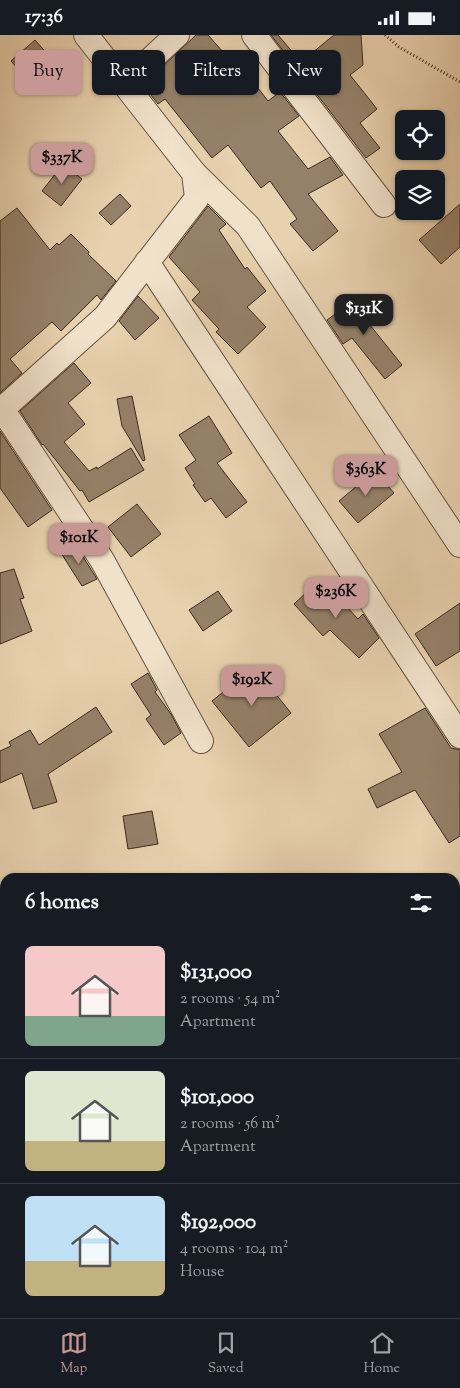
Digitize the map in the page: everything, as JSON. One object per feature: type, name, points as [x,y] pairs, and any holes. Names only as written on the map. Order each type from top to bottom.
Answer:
[{"type":"street","points":[[86,35],[98,50]]},
{"type":"street","points":[[161,50],[177,35]]},
{"type":"street","points":[[254,35],[384,205]]},
{"type":"street","points":[[133,95],[194,173],[248,226],[460,545]]},
{"type":"street","points":[[194,173],[197,198],[105,317],[1,410],[102,560],[201,741]]},
{"type":"street","points":[[147,261],[460,736]]},
{"type":"path","points":[[385,35],[399,47],[460,82]]},
{"type":"building","points":[[196,35],[208,35],[221,50],[180,50]]},
{"type":"building","points":[[271,35],[278,35],[291,50],[283,50]]},
{"type":"building","points":[[334,35],[361,35],[363,65],[350,75],[377,109],[360,123],[380,148],[366,158],[317,95],[341,95],[341,50],[316,50]]},
{"type":"building","points":[[35,40],[44,50],[24,50]]},
{"type":"building","points":[[175,55],[175,95],[259,95],[259,89],[268,101],[276,95],[282,95],[299,116],[278,131],[308,169],[330,157],[343,175],[308,194],[338,231],[313,251],[290,224],[297,219],[270,181],[261,188],[228,145],[212,158],[165,99],[158,104],[151,95],[165,95],[165,64]]},
{"type":"building","points":[[15,58],[15,66],[11,61]]},
{"type":"building","points":[[63,164],[82,179],[61,206],[42,191]]},
{"type":"building","points":[[120,194],[131,206],[111,225],[99,213]]},
{"type":"building","points":[[460,204],[460,247],[441,264],[419,240],[442,220],[445,220],[445,217]]},
{"type":"building","points":[[208,206],[226,224],[219,230],[245,269],[247,267],[266,291],[247,307],[266,327],[238,354],[216,332],[219,329],[192,300],[200,292],[169,257]]},
{"type":"building","points":[[17,208],[50,250],[71,234],[89,252],[88,254],[116,281],[101,300],[97,295],[61,331],[52,322],[10,359],[22,373],[0,393],[0,221]]},
{"type":"building","points":[[138,296],[159,318],[135,340],[119,321]]},
{"type":"building","points":[[360,296],[377,320],[370,325],[402,365],[385,379],[352,338],[343,344],[327,320]]},
{"type":"building","points":[[74,363],[91,383],[68,403],[85,424],[64,442],[89,471],[97,467],[97,469],[131,448],[144,470],[89,502],[82,490],[80,491],[42,445],[20,411]]},
{"type":"building","points":[[132,396],[145,460],[143,461],[122,426],[117,399]]},
{"type":"building","points":[[209,416],[232,453],[217,463],[247,502],[226,518],[211,498],[205,502],[193,485],[195,484],[185,468],[196,460],[179,435]]},
{"type":"building","points":[[0,431],[52,510],[28,527],[0,488]]},
{"type":"building","points":[[375,471],[394,493],[358,523],[339,501]]},
{"type":"building","points":[[137,504],[161,534],[131,557],[108,527]]},
{"type":"building","points":[[75,544],[97,579],[82,586],[61,553]]},
{"type":"building","points":[[14,569],[24,598],[20,599],[32,631],[0,644],[0,573]]},
{"type":"building","points":[[321,579],[358,619],[363,614],[379,638],[359,658],[330,630],[323,636],[294,604]]},
{"type":"building","points":[[218,591],[232,611],[203,631],[189,610]]},
{"type":"building","points":[[460,603],[460,651],[436,666],[415,634]]},
{"type":"building","points":[[254,667],[291,713],[249,747],[212,701]]},
{"type":"building","points":[[148,673],[157,690],[155,692],[171,714],[181,733],[164,745],[146,719],[151,715],[131,684]]},
{"type":"building","points":[[96,707],[112,732],[48,774],[57,802],[33,809],[22,773],[0,783],[0,751],[11,746],[9,742],[30,730],[39,745]]},
{"type":"building","points":[[425,708],[451,748],[460,750],[460,836],[449,843],[415,790],[377,808],[368,789],[402,772],[379,734]]},
{"type":"building","points":[[152,811],[158,844],[128,849],[123,816]]}]
